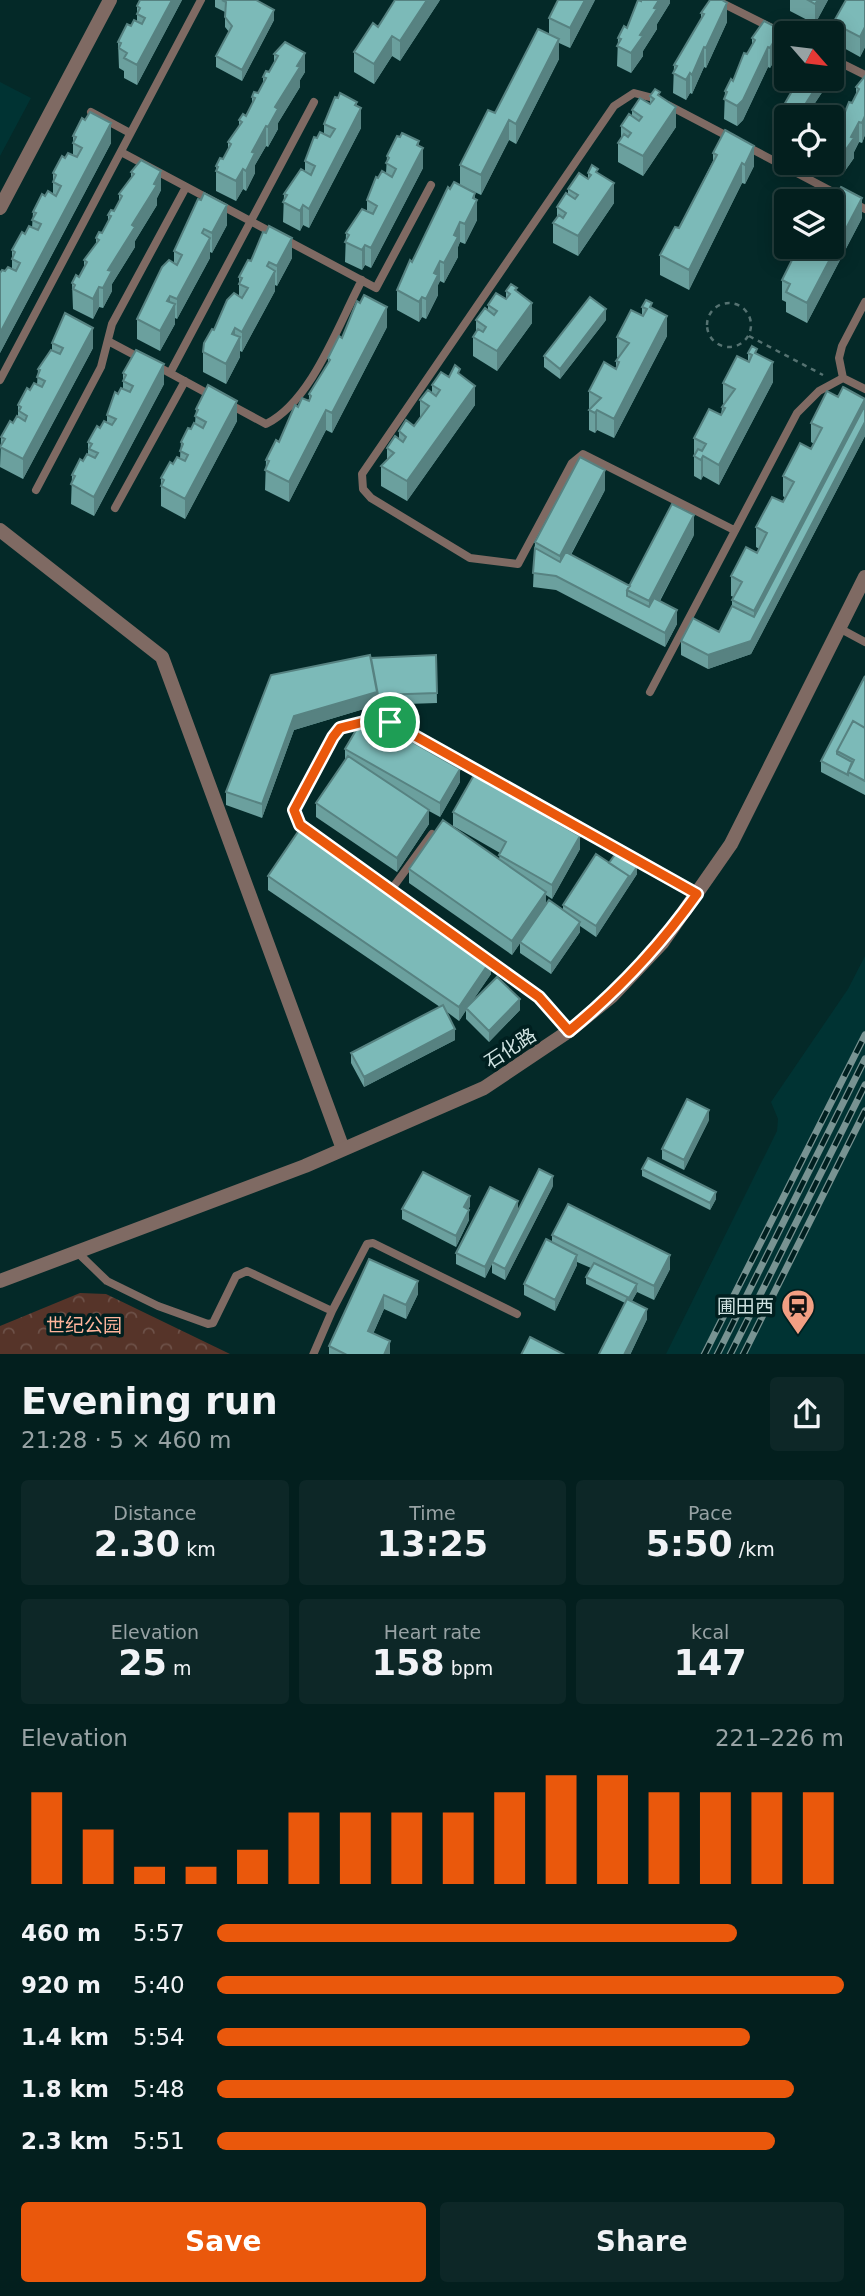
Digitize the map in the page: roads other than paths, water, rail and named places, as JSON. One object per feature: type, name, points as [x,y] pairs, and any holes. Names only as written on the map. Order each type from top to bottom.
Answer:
[{"type":"street","points":[[0,208],[110,0]]},
{"type":"street","points":[[0,530],[162,657],[344,1149]]},
{"type":"street","name":"石化路","points":[[0,1281],[344,1149],[484,1088],[569,1031],[612,996],[662,943],[731,844],[865,576]]},
{"type":"lane","points":[[0,380],[201,0]]},
{"type":"lane","points":[[716,0],[774,29]]},
{"type":"lane","points":[[844,64],[865,75]]},
{"type":"lane","points":[[734,530],[583,454],[572,463],[518,564],[510,564],[470,558],[371,498],[361,481],[362,474],[614,106],[634,93],[650,96],[865,209]]},
{"type":"lane","points":[[170,373],[314,102]]},
{"type":"lane","points":[[90,112],[131,133]]},
{"type":"lane","points":[[121,152],[376,288],[431,185]]},
{"type":"lane","points":[[36,490],[101,367],[113,324],[186,187]]},
{"type":"lane","points":[[108,341],[265,424],[281,416],[301,395],[362,280]]},
{"type":"lane","points":[[839,380],[842,346],[865,302]]},
{"type":"lane","points":[[650,692],[797,413],[819,391],[839,380],[865,389]]},
{"type":"lane","points":[[115,508],[185,381]]},
{"type":"lane","points":[[839,628],[865,642]]},
{"type":"lane","points":[[454,936],[300,825],[294,810],[340,728],[376,719],[390,722],[697,894]]},
{"type":"lane","points":[[391,890],[432,834]]},
{"type":"lane","points":[[476,951],[539,997],[569,1031]]},
{"type":"lane","points":[[313,1354],[367,1244],[373,1243],[517,1314]]},
{"type":"lane","points":[[77,1252],[107,1281],[158,1306],[208,1324],[213,1323],[236,1276],[247,1271],[332,1311]]},
{"type":"railway","points":[[705,1354],[865,1035]]},
{"type":"railway","points":[[718,1354],[865,1059]]},
{"type":"railway","points":[[730,1354],[865,1085]]},
{"type":"railway","points":[[744,1354],[865,1111]]},
{"type":"place","name":"圃田西","points":[[798,1336]]},
{"type":"park label","name":"世纪公园","points":[[84,1325]]}]
